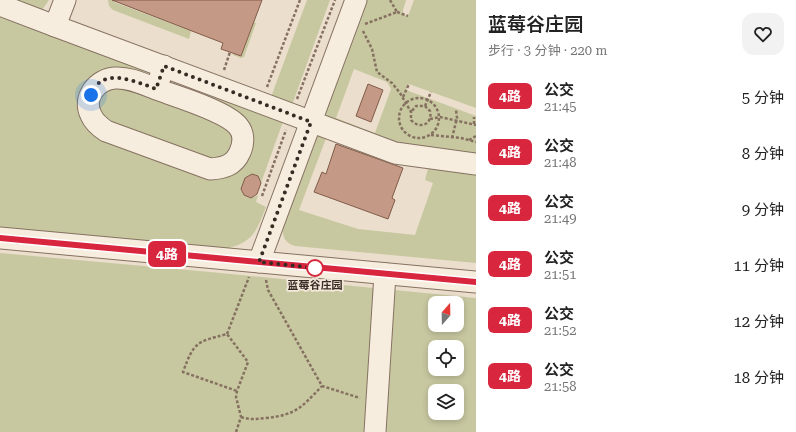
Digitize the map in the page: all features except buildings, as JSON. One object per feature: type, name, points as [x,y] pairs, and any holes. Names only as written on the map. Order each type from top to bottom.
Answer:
[{"type":"street","points":[[55,26],[65,0]]},
{"type":"street","points":[[258,272],[356,0]]},
{"type":"street","points":[[0,5],[395,153],[476,164]]},
{"type":"street","points":[[156,89],[164,66]]},
{"type":"street","points":[[126,78],[156,89],[224,115],[237,124],[242,136],[242,143],[238,156],[232,164],[210,169],[106,131],[91,115],[90,101],[93,90],[99,82],[106,79],[126,78]]},
{"type":"street","points":[[0,238],[258,272],[385,274],[476,282]]},
{"type":"street","points":[[375,432],[385,274]]},
{"type":"path","points":[[260,84],[267,87],[300,0]]},
{"type":"path","points":[[390,0],[397,12],[408,16]]},
{"type":"path","points":[[397,12],[360,27],[368,38],[377,72],[392,83],[403,97],[411,112],[412,120],[416,125],[424,125],[430,119],[440,117],[475,125],[474,117]]},
{"type":"path","points":[[224,71],[230,52]]},
{"type":"path","points":[[216,68],[231,74]]},
{"type":"path","points":[[403,97],[409,84]]},
{"type":"path","points":[[425,106],[431,92]]},
{"type":"path","points":[[416,98],[428,100],[435,105],[440,117],[436,130],[431,135],[425,138],[412,138],[402,129],[399,116],[400,110],[406,102],[416,98]]},
{"type":"path","points":[[411,112],[416,106],[425,106],[430,111],[430,119]]},
{"type":"path","points":[[452,138],[457,121],[456,110]]},
{"type":"path","points":[[431,135],[476,142]]},
{"type":"path","points":[[469,140],[476,136]]},
{"type":"path","points":[[237,391],[183,372],[191,349],[205,340],[227,334],[258,272]]},
{"type":"path","points":[[258,272],[322,386],[377,403]]},
{"type":"path","points":[[227,334],[248,362],[237,391],[236,397],[241,417],[236,432]]},
{"type":"path","points":[[241,417],[248,420],[284,416],[302,406],[322,386]]},
{"type":"green space","points":[[6,0],[49,0],[42,10]]},
{"type":"green space","points":[[108,0],[115,0],[114,2],[191,31],[189,39],[113,10],[109,6]]},
{"type":"green space","points":[[307,0],[330,0],[292,105],[271,97]]},
{"type":"green space","points":[[364,0],[406,0],[402,14],[408,16],[414,0],[476,0],[476,108],[409,84],[406,90],[476,116],[476,159],[397,148],[320,119]],"holes":[[[354,69],[387,82],[391,89],[375,133],[336,118]]]},
{"type":"green space","points":[[0,10],[285,116],[261,183],[258,176],[252,174],[245,178],[241,189],[244,195],[251,198],[258,195],[256,202],[266,207],[252,236],[241,244],[224,249],[0,228]]},
{"type":"green space","points":[[254,22],[256,23],[244,57],[241,58],[233,55],[234,53],[241,56]]},
{"type":"green space","points":[[328,133],[299,210],[358,229],[415,235],[433,183],[425,180],[429,165],[476,169],[476,263],[295,246],[287,242],[283,235],[283,229],[315,135]]},
{"type":"green space","points":[[0,253],[456,296],[428,296],[428,332],[464,332],[464,297],[476,298],[476,432],[0,432]]},
{"type":"bus line","name":"4路","points":[[0,238],[476,282]]},
{"type":"place","name":"蓝莓谷庄园","points":[[315,268]]},
{"type":"route","points":[[91,95],[99,82],[106,79],[116,78],[126,78],[156,89],[164,66],[311,122],[259,262],[315,268]]}]
